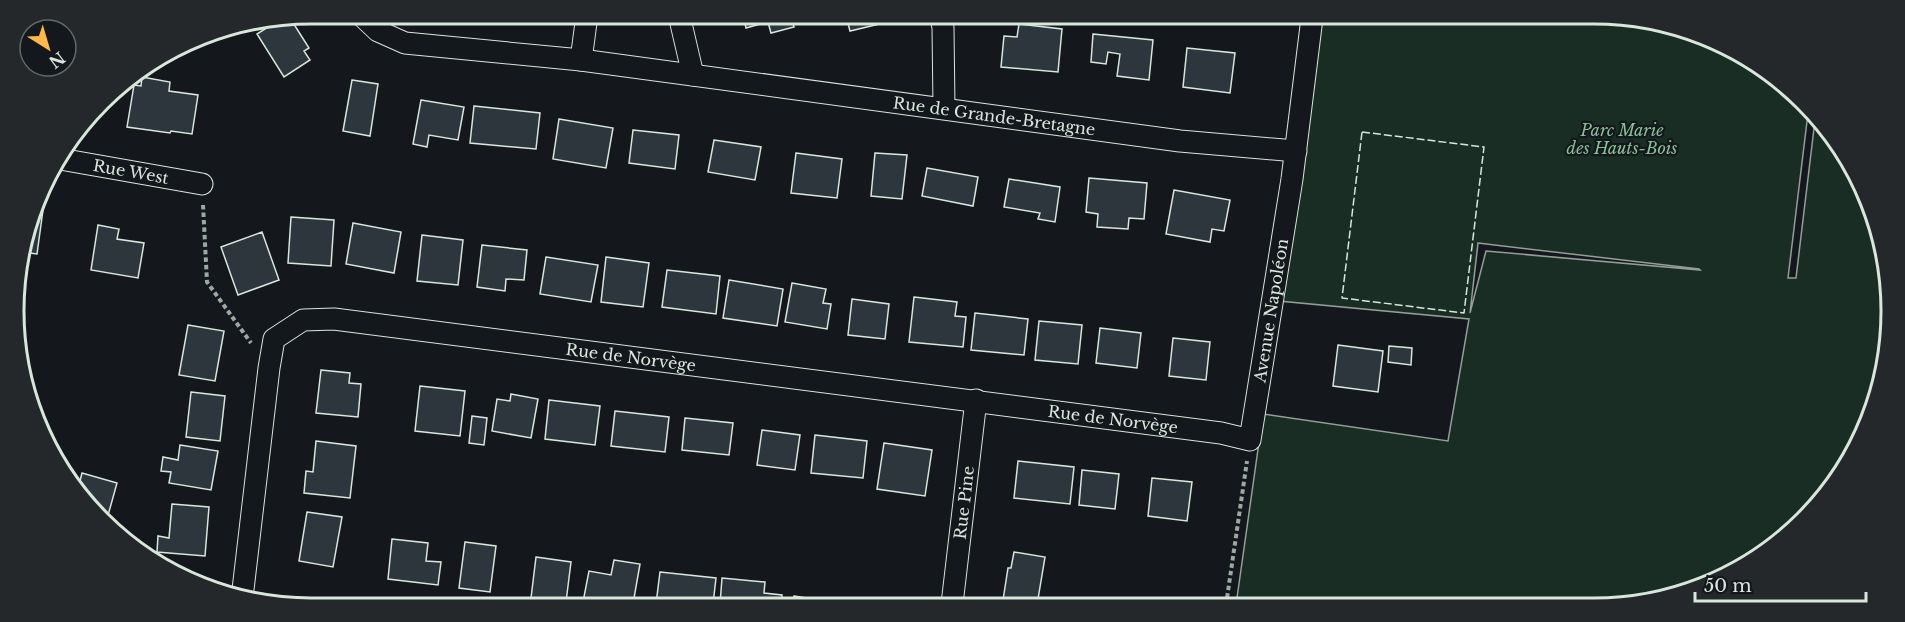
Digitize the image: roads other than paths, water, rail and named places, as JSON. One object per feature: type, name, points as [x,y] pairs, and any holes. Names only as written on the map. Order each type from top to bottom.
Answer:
[{"type":"street","name":"Rue de Grande-Bretagne","points":[[370,24],[378,31],[405,42],[581,60],[1180,141],[1296,151]]},
{"type":"street","points":[[581,60],[586,24]]},
{"type":"street","points":[[681,24],[693,75]]},
{"type":"street","points":[[942,24],[944,108]]},
{"type":"street","name":"Avenue Napoléon","points":[[1251,440],[1296,151],[1311,24]]},
{"type":"street","name":"Rue West","points":[[67,160],[202,184]]},
{"type":"street","name":"Rue de Norvège","points":[[243,589],[274,339],[303,320],[334,319],[976,400],[1221,433],[1251,440]]},
{"type":"street","name":"Rue Pine","points":[[953,598],[976,400]]},
{"type":"park label","name":"Parc Marie des Hauts-Bois","points":[[1622,139]]}]
